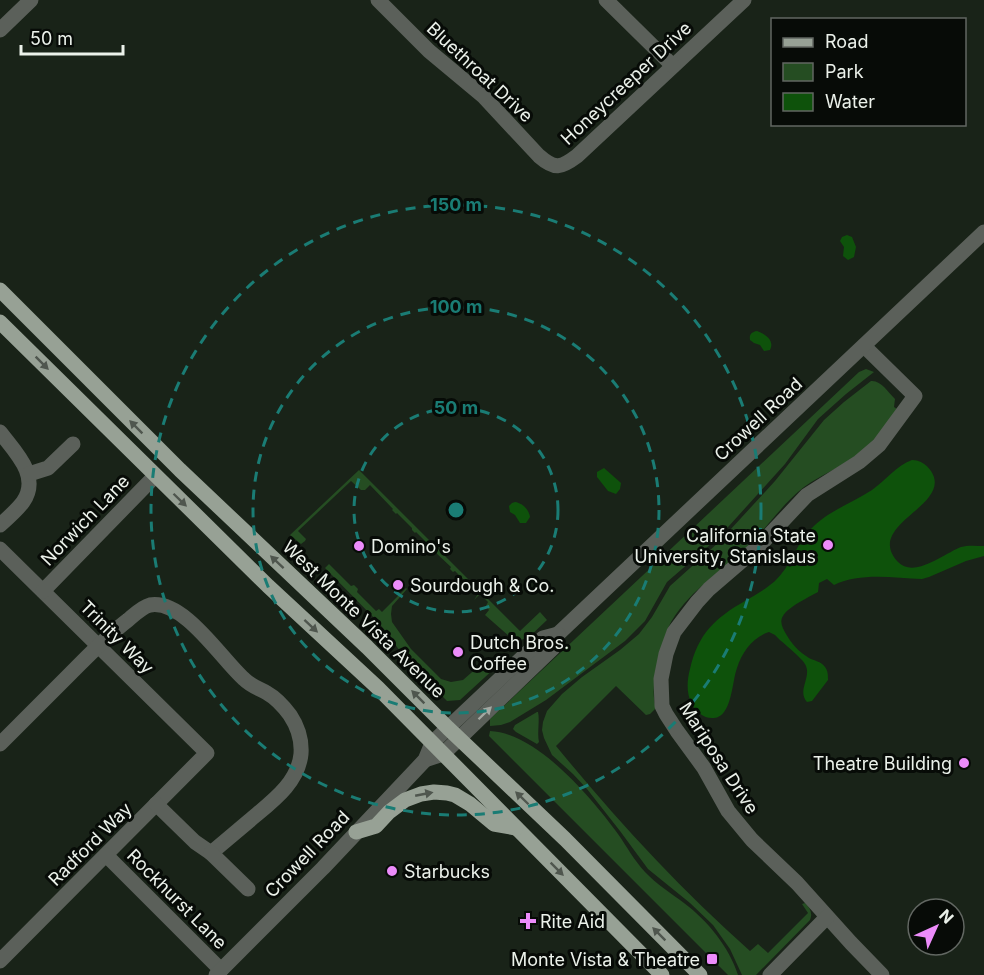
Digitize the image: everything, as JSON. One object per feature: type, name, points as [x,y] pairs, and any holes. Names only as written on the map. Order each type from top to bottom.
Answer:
[{"type":"main road","name":"West Monte Vista Avenue","points":[[0,290],[210,499],[359,639],[453,733],[565,839],[700,975]]},
{"type":"main road","points":[[0,322],[268,586],[378,688],[662,975]]},
{"type":"main road","points":[[356,832],[375,826],[405,800],[416,795],[434,792],[455,795],[494,824],[516,828]]},
{"type":"street","points":[[0,30],[31,0]]},
{"type":"street","name":"Bluethroat Drive","points":[[378,0],[429,51],[483,96],[539,156],[558,167]]},
{"type":"street","points":[[606,0],[673,66]]},
{"type":"street","name":"Honeycreeper Drive","points":[[558,167],[569,163],[577,156],[744,0]]},
{"type":"street","name":"Crowell Road","points":[[218,973],[323,868],[437,748],[553,648],[558,634],[984,232]]},
{"type":"street","name":"Mariposa Drive","points":[[864,346],[915,396],[879,445],[859,462],[807,495],[759,546],[697,602],[674,632],[662,669],[660,689],[662,706],[704,768],[724,805],[752,840],[797,883],[882,975]]},
{"type":"street","points":[[0,432],[26,466],[30,485],[22,503],[0,525]]},
{"type":"street","points":[[29,474],[48,468],[73,444]]},
{"type":"street","name":"Norwich Lane","points":[[43,591],[155,476]]},
{"type":"street","name":"Trinity Way","points":[[0,549],[207,753]]},
{"type":"street","points":[[0,744],[116,629],[148,606],[166,607],[192,622],[253,687],[278,701],[297,726],[300,740],[301,755],[296,772],[287,786],[211,853]]},
{"type":"street","name":"Radford Way","points":[[0,961],[207,753]]},
{"type":"street","points":[[156,804],[248,889]]},
{"type":"street","name":"Rockhurst Lane","points":[[106,855],[218,973]]},
{"type":"street","points":[[771,975],[827,917]]},
{"type":"green space","points":[[866,369],[874,372],[818,419],[785,464],[719,537],[667,582],[645,621],[625,641],[546,700],[510,722],[490,726],[490,719],[859,372]]},
{"type":"green space","points":[[871,381],[878,382],[887,390],[895,399],[894,407],[897,409],[866,448],[804,487],[747,547],[684,604],[668,628],[663,643],[654,684],[656,708],[646,715],[616,686],[556,746],[649,852],[698,903],[750,951],[758,944],[768,953],[808,913],[802,904],[807,905],[811,913],[810,920],[756,975],[742,975],[730,949],[713,925],[648,869],[587,789],[552,755],[544,738],[543,722],[547,711],[562,694],[639,634],[670,586],[719,542],[775,481],[824,420]]},
{"type":"green space","points":[[359,470],[520,631],[540,612],[547,620],[527,639],[523,639],[518,644],[485,615],[489,610],[486,606],[488,602],[480,594],[474,600],[478,594],[455,571],[450,569],[451,567],[392,510],[370,485],[365,490],[361,490],[351,481],[298,531],[306,539],[301,544],[290,535]]},
{"type":"green space","points":[[329,564],[351,586],[354,585],[358,589],[357,592],[376,611],[379,609],[382,612],[407,589],[392,606],[392,622],[411,649],[441,679],[451,682],[463,680],[487,659],[496,667],[460,700],[447,701],[406,659],[379,623],[325,568]]},
{"type":"green space","points":[[537,712],[539,742],[537,744],[513,729],[515,725]]},
{"type":"green space","points":[[490,731],[508,735],[526,743],[562,770],[594,803],[645,872],[693,910],[709,926],[729,954],[738,975],[728,975],[489,736]]},
{"type":"water","points":[[847,235],[852,237],[856,247],[854,257],[848,260],[843,256],[844,247],[840,241]]},
{"type":"water","points":[[757,331],[770,340],[770,350],[764,351],[760,345],[750,340],[751,334]]},
{"type":"water","points":[[912,460],[927,466],[935,483],[931,495],[899,526],[892,537],[890,549],[898,562],[912,568],[921,566],[967,546],[984,546],[984,556],[922,579],[866,577],[834,585],[827,579],[819,583],[818,592],[789,609],[781,621],[790,641],[809,658],[822,663],[827,670],[828,680],[812,701],[807,702],[803,693],[807,675],[806,666],[797,655],[769,632],[753,641],[742,656],[724,712],[714,718],[698,712],[689,696],[688,678],[693,657],[709,628],[734,607],[775,581],[785,569],[801,541],[818,523],[832,512],[872,490],[896,469]]},
{"type":"water","points":[[604,468],[621,483],[616,494],[608,491],[597,477],[597,472]]},
{"type":"water","points":[[515,502],[523,505],[528,511],[530,517],[526,523],[520,523],[510,512],[509,506]]},
{"type":"place","name":"California State University, Stanislaus","points":[[828,545]]},
{"type":"place","name":"Domino's","points":[[359,546]]},
{"type":"place","name":"Sourdough & Co.","points":[[398,585]]},
{"type":"place","name":"Dutch Bros. Coffee","points":[[458,652]]},
{"type":"place","name":"Theatre Building","points":[[964,763]]},
{"type":"place","name":"Starbucks","points":[[392,871]]},
{"type":"place","name":"Rite Aid","points":[[528,921]]},
{"type":"place","name":"Monte Vista & Theatre","points":[[712,959]]}]
